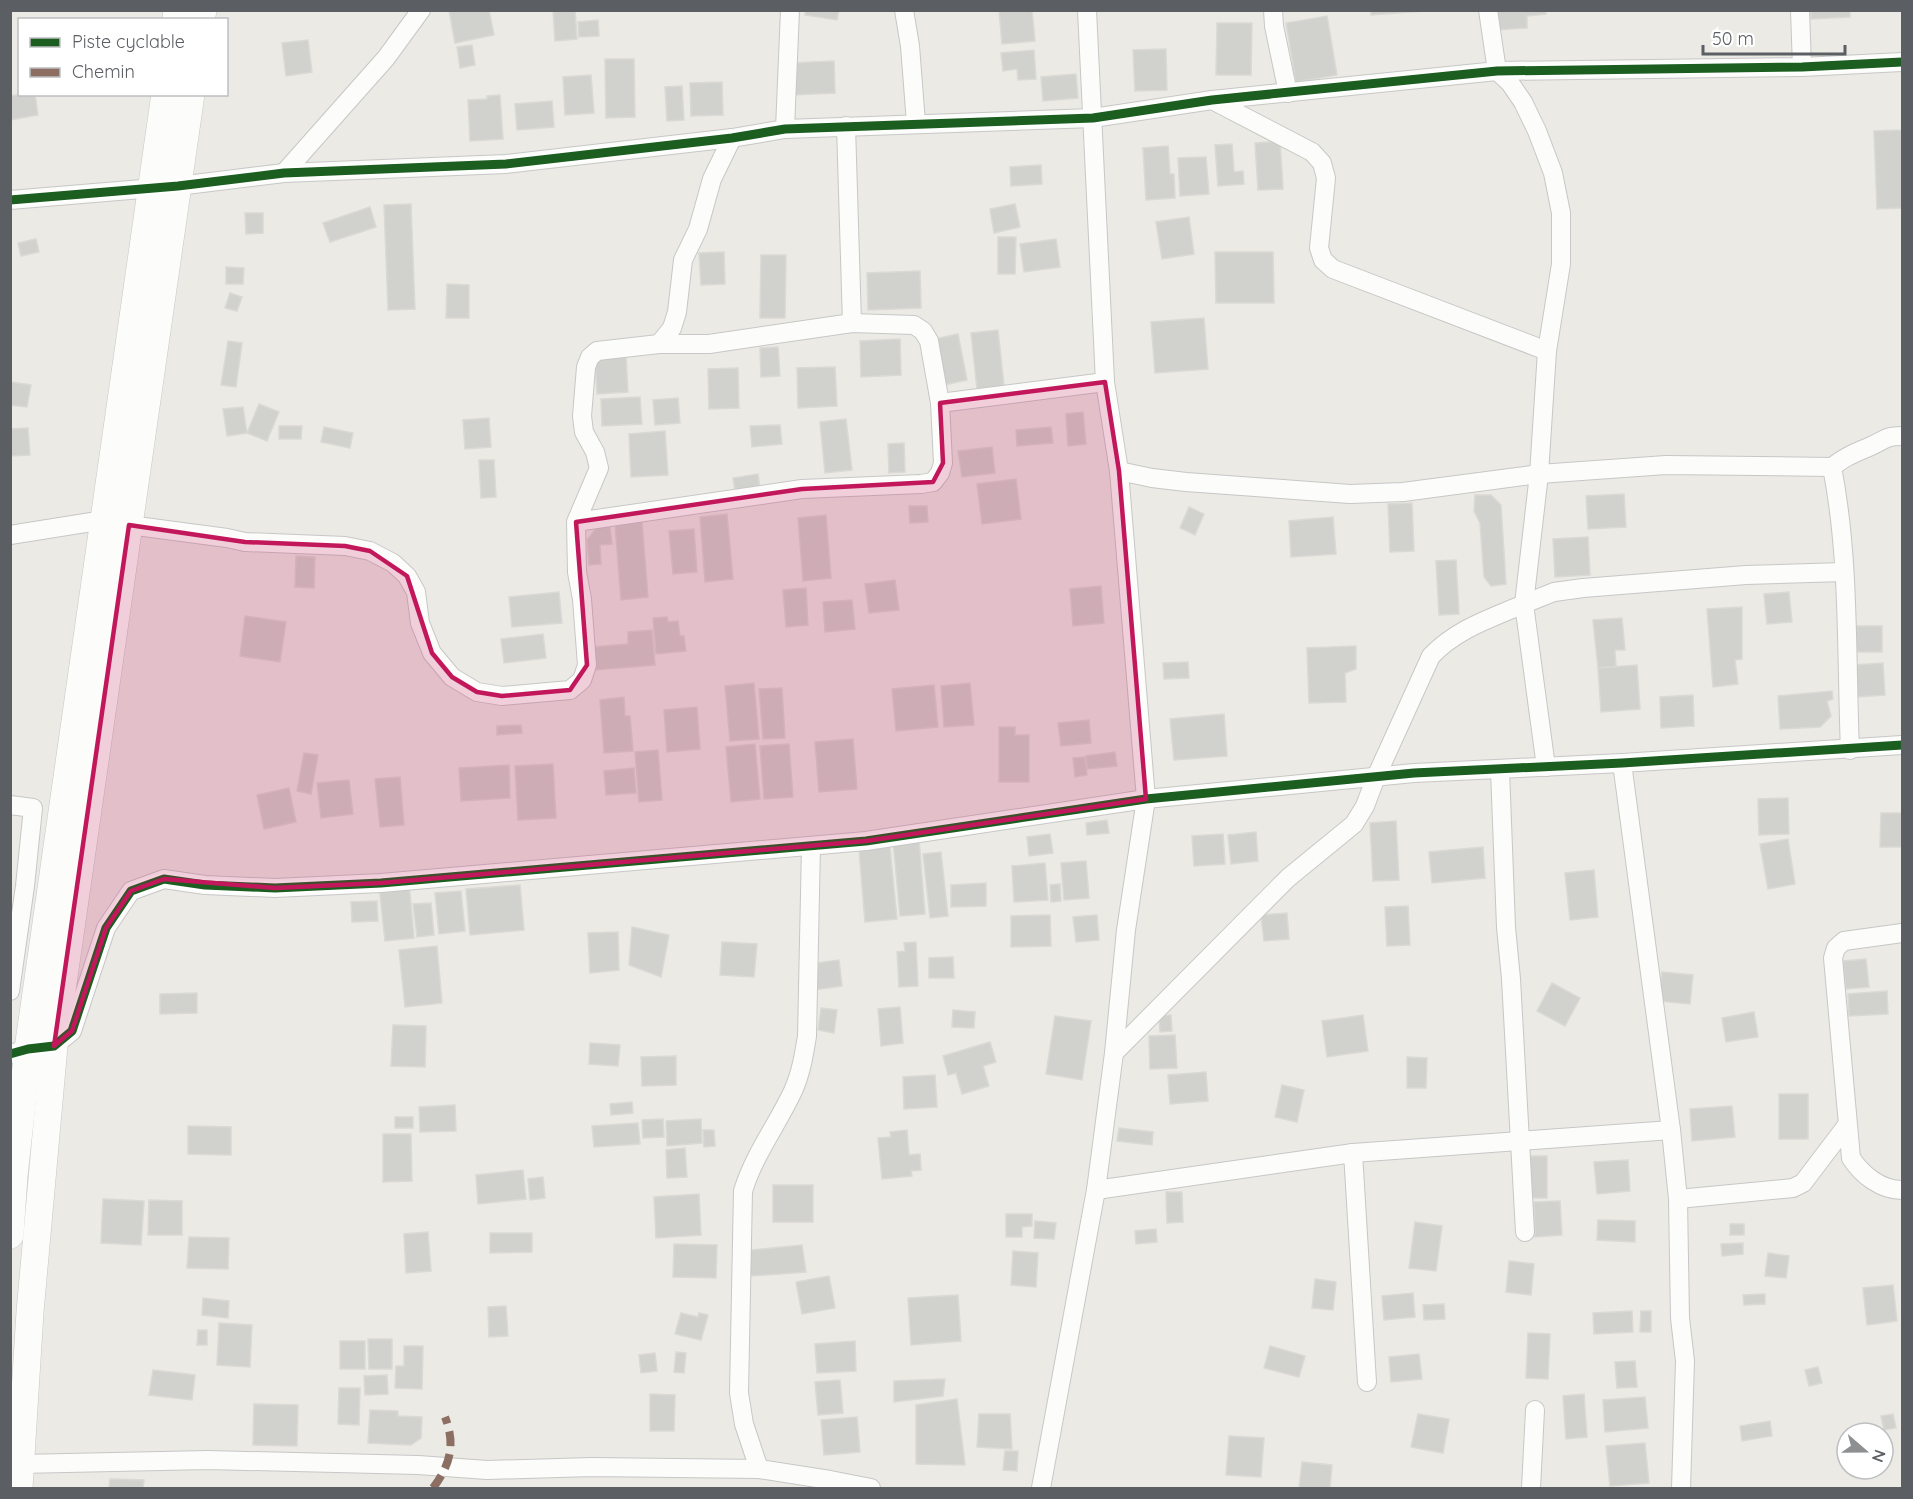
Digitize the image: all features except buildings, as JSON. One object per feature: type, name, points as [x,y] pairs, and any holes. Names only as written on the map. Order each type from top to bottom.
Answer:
[{"type":"main road","points":[[165,96],[165,188]]},
{"type":"main road","points":[[16,1473],[54,1046],[117,522],[165,188],[190,96]]},
{"type":"main road","points":[[10,1235],[19,1052],[61,814],[117,522]]},
{"type":"street","points":[[284,173],[386,58],[421,10]]},
{"type":"street","points":[[785,129],[790,10]]},
{"type":"street","points":[[1041,1488],[1096,1190],[1114,1053],[1126,930],[1146,799],[1119,471],[1106,382],[1088,10]]},
{"type":"street","points":[[1273,10],[1274,26],[1288,93]]},
{"type":"street","points":[[1488,10],[1497,71],[1510,83],[1523,102],[1537,131],[1553,173],[1561,213],[1561,264],[1547,351],[1539,474],[1524,603],[1546,767]]},
{"type":"street","points":[[1800,10],[1803,68]]},
{"type":"street","points":[[903,11],[910,46],[916,123]]},
{"type":"street","points":[[10,200],[165,188],[284,173],[506,164],[732,138],[785,129],[1093,118],[1212,100],[1497,71],[1803,68],[1902,62]]},
{"type":"street","points":[[1212,100],[1312,152],[1322,163],[1326,178],[1319,248],[1323,260],[1333,269],[1547,351]]},
{"type":"street","points":[[846,126],[852,323]]},
{"type":"street","points":[[659,344],[672,328],[677,312],[683,260],[698,229],[712,179],[732,138]]},
{"type":"street","points":[[10,535],[117,522],[244,542],[345,546],[370,551],[393,563],[407,576],[416,592],[420,623],[432,653],[452,677],[477,692],[502,696],[570,690],[582,680],[587,665],[582,599],[577,572],[576,522],[599,468],[595,452],[584,432],[582,416],[586,366],[597,351],[659,344],[709,344],[852,323],[914,325],[923,331],[929,341],[940,403],[943,463],[940,473],[933,482],[802,489],[576,522]]},
{"type":"street","points":[[940,403],[1106,382]]},
{"type":"street","points":[[1119,471],[1186,482],[1350,494],[1403,492],[1539,474],[1666,465],[1832,467],[1849,454],[1871,446],[1888,436],[1902,436]]},
{"type":"street","points":[[1832,467],[1844,572],[1850,750]]},
{"type":"street","points":[[1114,1053],[1288,878],[1354,824],[1365,806],[1431,656],[1444,642],[1459,632],[1554,592],[1746,575],[1844,572]]},
{"type":"street","points":[[19,1052],[54,1046],[72,1031],[106,928],[131,891],[164,879],[205,885],[275,888],[381,883],[866,841],[1146,799],[1414,773],[1850,750],[1902,745]]},
{"type":"street","points":[[1622,763],[1671,1130],[1678,1199],[1680,1318],[1685,1361],[1681,1488]]},
{"type":"street","points":[[1500,770],[1506,927],[1525,1232]]},
{"type":"street","points":[[10,805],[61,814]]},
{"type":"street","points":[[10,991],[33,808]]},
{"type":"street","points":[[759,1470],[744,1424],[739,1393],[743,1191],[749,1170],[793,1091],[802,1066],[807,1036],[811,846]]},
{"type":"street","points":[[1902,933],[1844,941],[1836,948],[1833,958],[1851,1158],[1860,1171],[1879,1184],[1902,1190]]},
{"type":"street","points":[[1678,1199],[1793,1188],[1803,1183],[1847,1125]]},
{"type":"street","points":[[1096,1190],[1353,1153],[1671,1130]]},
{"type":"street","points":[[1353,1153],[1366,1382]]},
{"type":"street","points":[[1531,1488],[1535,1410]]},
{"type":"street","points":[[16,1473],[208,1460],[417,1465],[487,1470],[592,1467],[759,1470],[871,1488]]},
{"type":"highlighted area","points":[[1105,382],[1119,471],[1146,799],[866,841],[381,883],[275,888],[164,879],[131,891],[106,928],[72,1031],[54,1046],[129,525],[245,542],[345,546],[370,551],[407,576],[432,653],[452,677],[477,692],[502,696],[570,690],[587,665],[576,522],[802,489],[933,482],[943,463],[940,403]]},
{"type":"marked path","points":[[433,1488],[444,1471],[450,1454],[450,1437],[445,1417]]},
{"type":"cycle path","points":[[10,200],[178,186],[284,173],[506,164],[732,138],[785,129],[1093,118],[1212,100],[1497,71],[1802,67],[1902,62]]},
{"type":"cycle path","points":[[10,1054],[54,1046],[72,1031],[106,928],[131,891],[164,879],[205,885],[275,888],[381,883],[866,841],[1146,799],[1414,773],[1622,763],[1902,745]]}]
